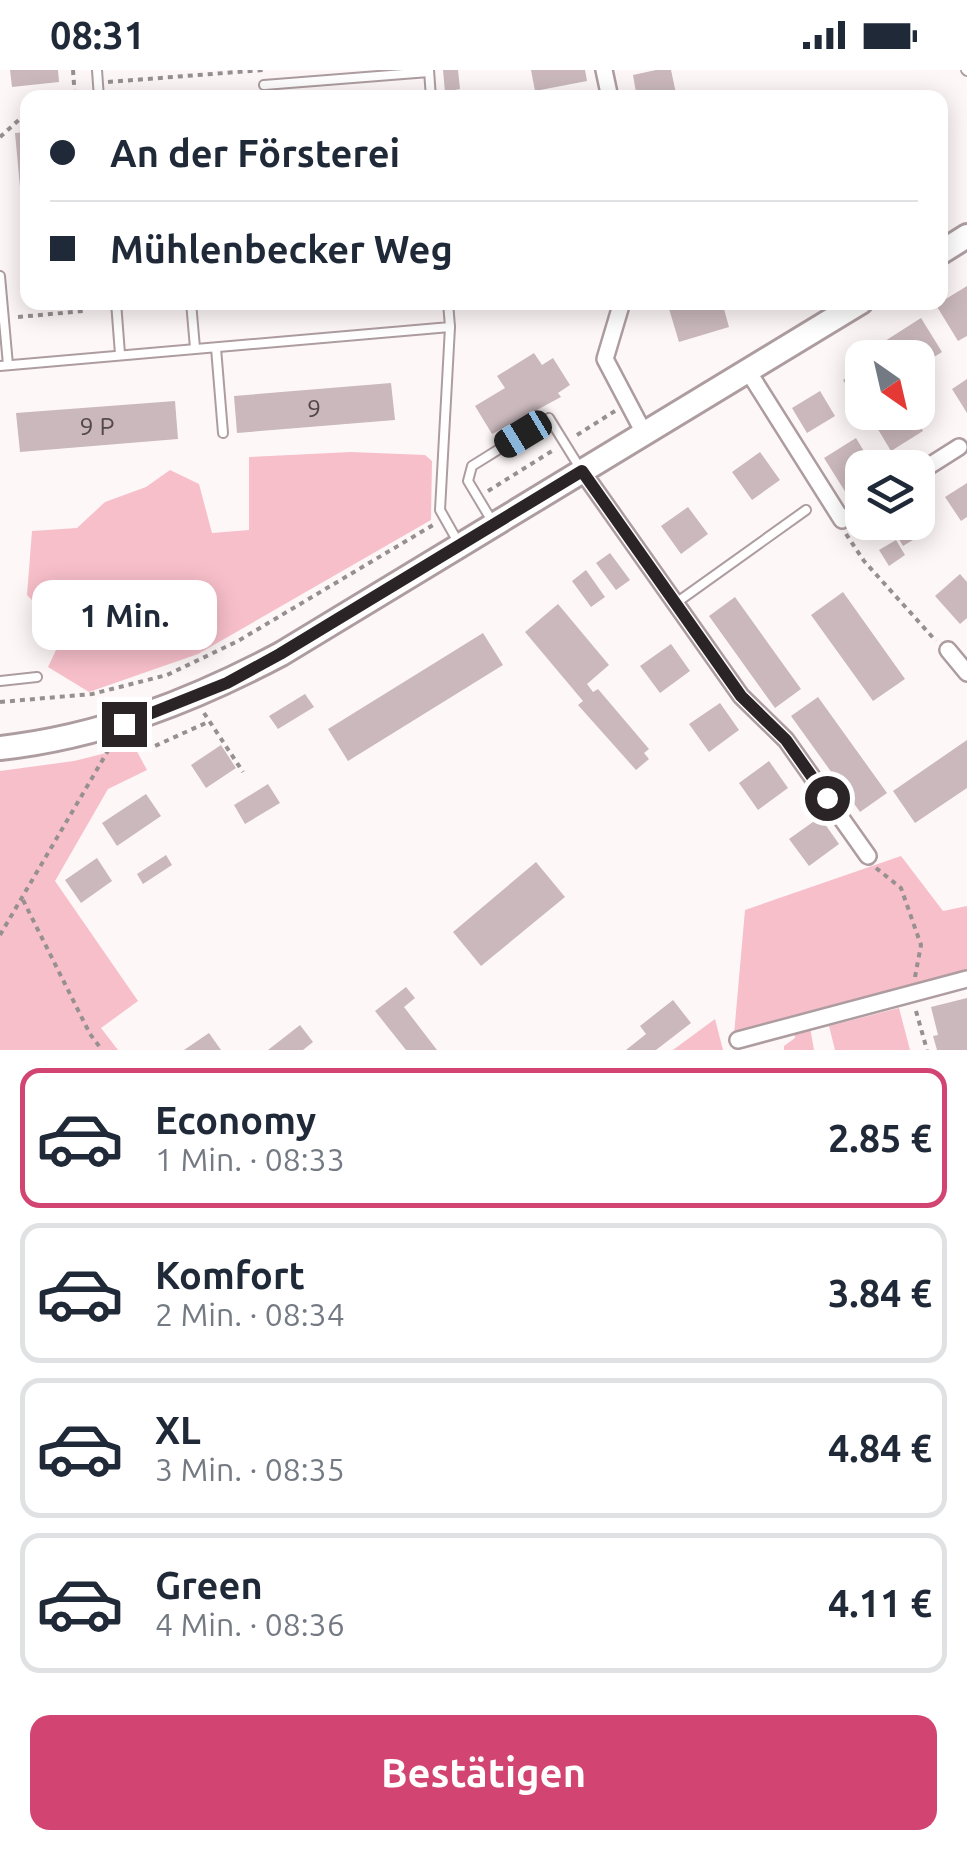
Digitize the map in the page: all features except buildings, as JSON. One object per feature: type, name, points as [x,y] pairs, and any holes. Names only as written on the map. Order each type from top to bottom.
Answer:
[{"type":"main road","points":[[0,748],[124,724],[240,676],[848,310]]},
{"type":"street","points":[[620,310],[606,360],[644,432]]},
{"type":"street","points":[[748,370],[842,520],[845,518]]},
{"type":"street","points":[[935,462],[960,447]]},
{"type":"street","points":[[582,471],[741,696],[786,740],[868,856]]},
{"type":"street","points":[[948,650],[967,674]]},
{"type":"street","points":[[738,1040],[967,979]]},
{"type":"lane","points":[[97,70],[98,90]]},
{"type":"lane","points":[[264,85],[429,71]]},
{"type":"lane","points":[[0,276],[4,365],[450,327]]},
{"type":"lane","points":[[117,310],[120,354]]},
{"type":"lane","points":[[192,310],[195,348]]},
{"type":"lane","points":[[449,310],[440,510],[460,546]]},
{"type":"lane","points":[[216,348],[222,433]]},
{"type":"lane","points":[[494,525],[468,481],[472,466],[548,418],[582,471]]},
{"type":"lane","points":[[676,603],[806,510]]},
{"type":"lane","points":[[0,680],[37,678]]},
{"type":"path","points":[[98,83],[263,70],[264,85]]},
{"type":"path","points":[[0,137],[20,119]]},
{"type":"path","points":[[4,318],[85,310]]},
{"type":"path","points":[[478,497],[628,403]]},
{"type":"path","points":[[0,702],[92,694],[168,675],[238,641],[443,518]]},
{"type":"path","points":[[842,520],[842,528],[864,561],[948,650]]},
{"type":"path","points":[[146,750],[208,722],[243,772]]},
{"type":"path","points":[[0,935],[124,724]]},
{"type":"path","points":[[868,856],[879,872],[901,888],[921,945],[912,993],[926,1050]]},
{"type":"path","points":[[22,898],[90,1034],[102,1050]]},
{"type":"shaded area","points":[[351,452],[425,455],[432,461],[431,520],[198,654],[89,692],[48,667],[64,633],[27,595],[32,531],[77,528],[105,502],[146,487],[170,470],[199,484],[212,533],[249,530],[249,457]]},
{"type":"shaded area","points":[[134,746],[147,770],[108,789],[55,881],[138,1001],[101,1028],[118,1050],[0,1050],[0,771],[74,761]]},
{"type":"shaded area","points":[[901,856],[943,911],[967,906],[967,988],[810,1027],[814,1050],[784,1050],[795,1038],[794,1031],[733,1046],[745,910]]},
{"type":"shaded area","points":[[899,1008],[910,1050],[835,1050],[829,1026]]},
{"type":"shaded area","points":[[715,1019],[723,1050],[673,1050]]},
{"type":"route","points":[[124,724],[227,683],[280,654],[582,471],[741,696],[786,740],[827,798]]}]
